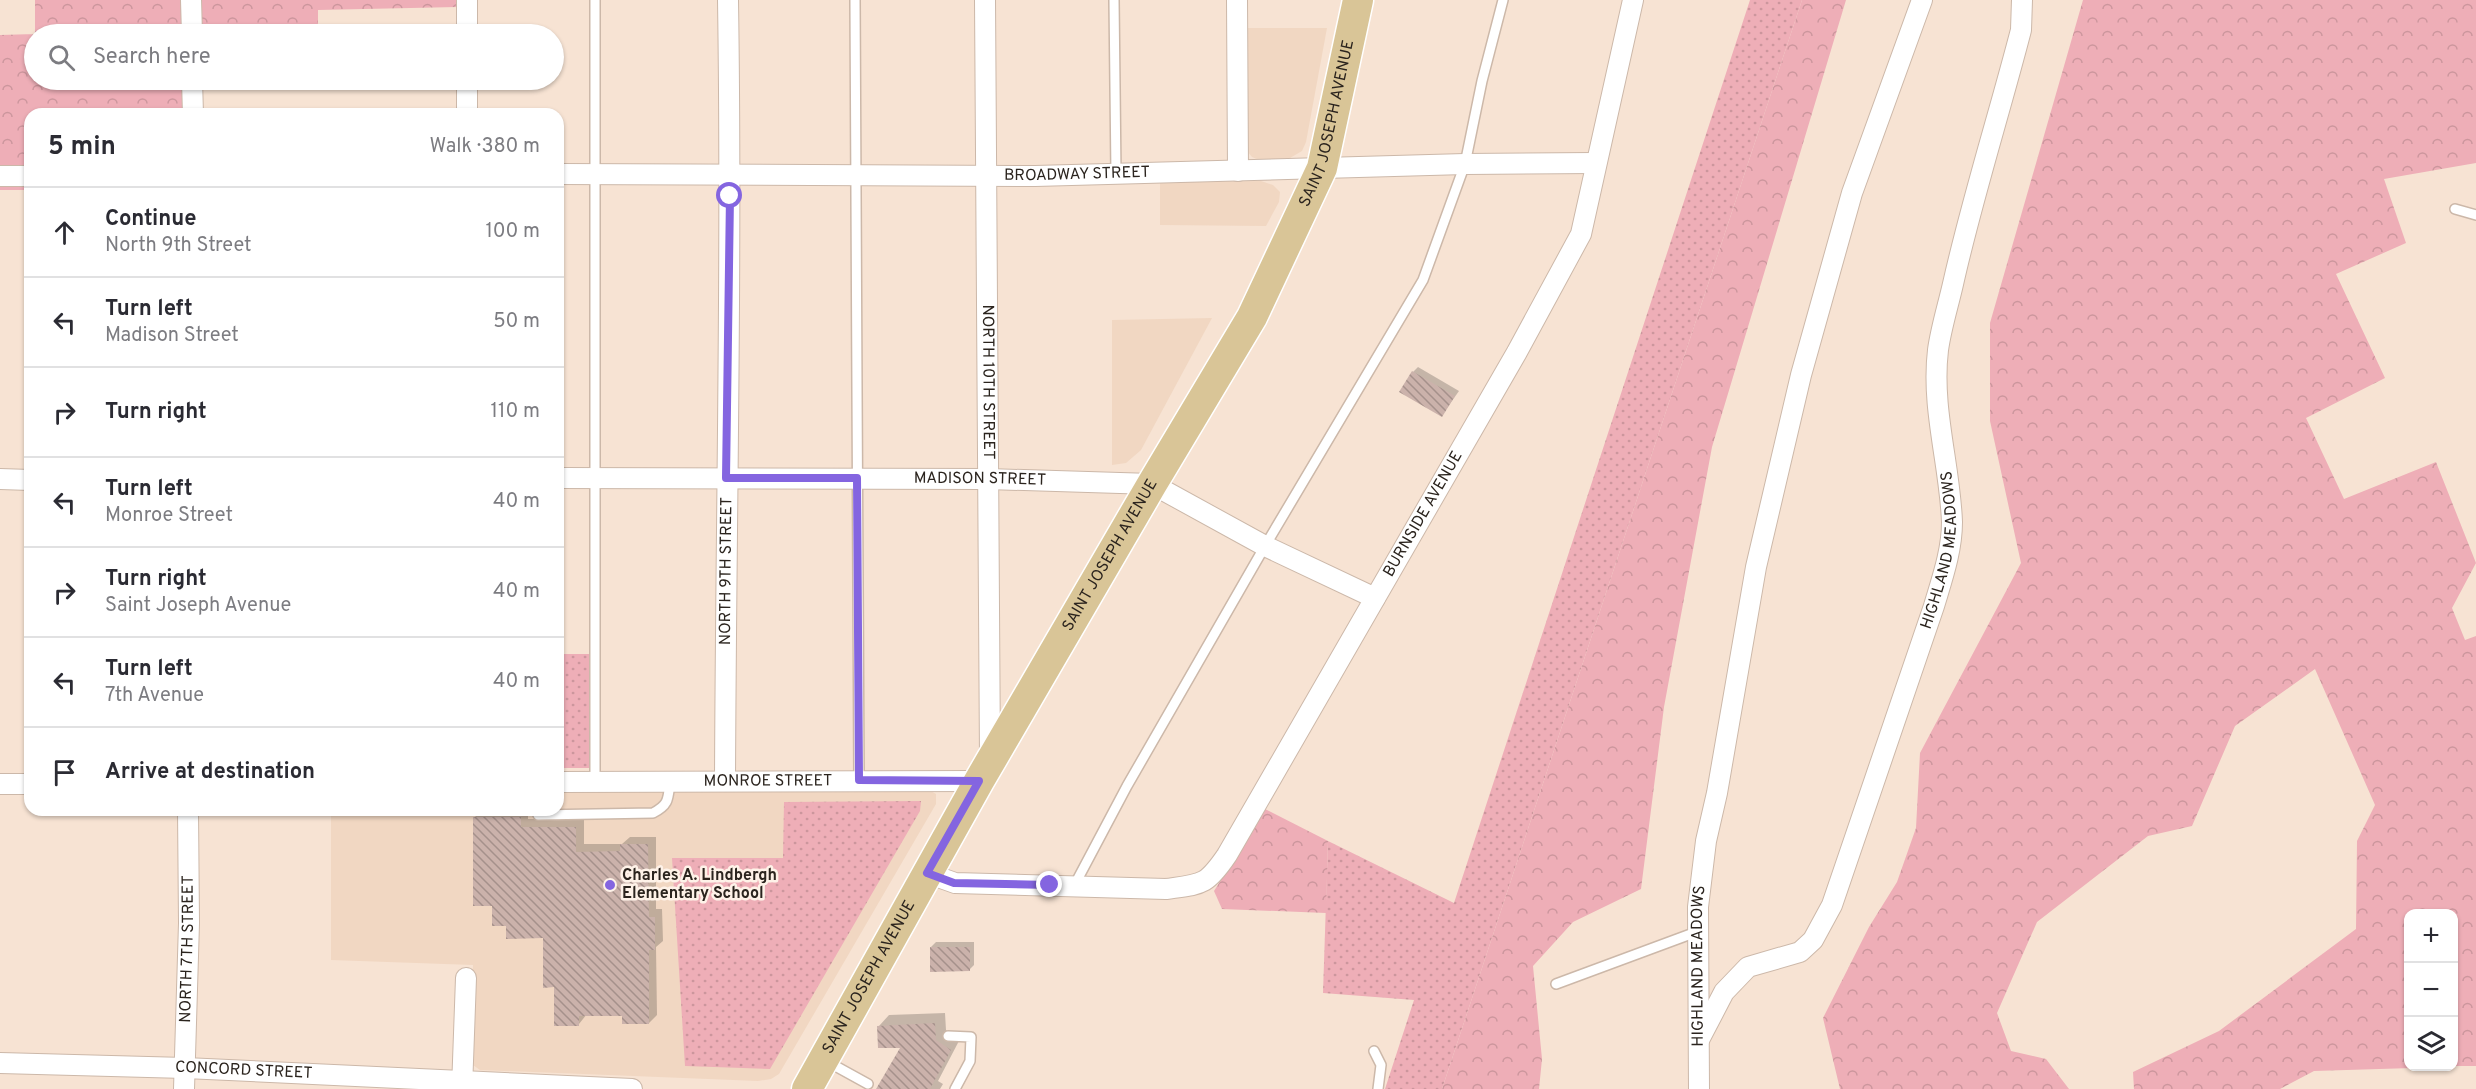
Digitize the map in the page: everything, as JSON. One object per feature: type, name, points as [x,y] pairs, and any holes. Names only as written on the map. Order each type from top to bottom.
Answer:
[{"type":"main road","name":"SAINT JOSEPH AVENUE","points":[[807,1089],[984,773],[1252,317],[1322,168],[1358,0]]},
{"type":"street","points":[[191,0],[192,24]]},
{"type":"street","points":[[467,0],[467,24]]},
{"type":"street","name":"NORTH 9TH STREET","points":[[726,781],[726,478],[731,173],[728,0]]},
{"type":"street","name":"NORTH 10TH STREET","points":[[984,773],[988,479],[985,0]]},
{"type":"street","points":[[1237,0],[1238,171]]},
{"type":"street","name":"BURNSIDE AVENUE","points":[[927,873],[954,883],[1166,889],[1195,885],[1207,881],[1214,875],[1517,352],[1581,234],[1633,0]]},
{"type":"street","name":"HIGHLAND MEADOWS","points":[[1699,1040],[1698,907],[1706,841],[1717,793],[1756,567],[1801,375],[1852,193],[1922,0]]},
{"type":"street","name":"HIGHLAND MEADOWS","points":[[1699,1040],[1724,992],[1748,967],[1800,951],[1814,940],[1832,905],[1934,606],[1947,560],[1952,523],[1941,435],[1938,350],[1960,252],[2020,30],[2022,0]]},
{"type":"street","points":[[192,90],[193,108]]},
{"type":"street","points":[[467,90],[467,108]]},
{"type":"street","name":"BROADWAY STREET","points":[[564,174],[986,176],[1596,163]]},
{"type":"street","points":[[0,176],[24,176]]},
{"type":"street","name":"MADISON STREET","points":[[564,478],[988,479],[1152,484],[1265,546],[1375,598]]},
{"type":"street","points":[[0,479],[24,480]]},
{"type":"street","name":"MONROE STREET","points":[[564,782],[859,780],[984,773]]},
{"type":"street","points":[[0,784],[24,784]]},
{"type":"street","name":"NORTH 7TH STREET","points":[[184,1089],[189,923],[188,816]]},
{"type":"street","points":[[462,1084],[466,978]]},
{"type":"street","points":[[1699,1040],[1699,1089]]},
{"type":"street","name":"CONCORD STREET","points":[[0,1063],[185,1068],[462,1084],[632,1089]]},
{"type":"lane","points":[[595,781],[596,0]]},
{"type":"lane","points":[[855,0],[859,780]]},
{"type":"lane","points":[[1114,0],[1116,174]]},
{"type":"lane","points":[[1074,886],[1127,786],[1265,546],[1423,279],[1465,164],[1482,81],[1503,0]]},
{"type":"lane","points":[[2455,209],[2476,215]]},
{"type":"lane","points":[[564,815],[653,813],[663,808],[668,800],[670,781]]},
{"type":"lane","points":[[1556,984],[1699,931]]},
{"type":"lane","points":[[948,1036],[971,1037],[970,1061],[955,1089]]},
{"type":"lane","points":[[1374,1051],[1381,1065],[1378,1089]]},
{"type":"lane","points":[[824,1059],[868,1084]]},
{"type":"shaded area","points":[[1247,28],[1327,28],[1306,142],[1302,151],[1290,158],[1259,160],[1247,151]]},
{"type":"shaded area","points":[[1261,181],[1273,185],[1280,192],[1279,202],[1266,226],[1160,225],[1160,182]]},
{"type":"shaded area","points":[[1212,318],[1141,450],[1126,463],[1112,465],[1112,320]]},
{"type":"shaded area","name":"Charles A. Lindbergh Elementary School","points":[[929,790],[936,794],[936,804],[779,1074],[771,1079],[758,1081],[480,1070],[473,1065],[470,1055],[473,965],[331,960],[331,816],[564,816],[564,792]]},
{"type":"green space","points":[[35,0],[466,0],[457,7],[318,10],[318,24],[35,24]]},
{"type":"green space","points":[[1750,0],[1802,0],[1442,1089],[1385,1089],[1414,1000],[1323,993],[1328,841],[1454,903]]},
{"type":"green space","points":[[1802,0],[1846,0],[1712,447],[1664,707],[1641,889],[1573,922],[1533,966],[1542,1059],[1539,1089],[1442,1089]]},
{"type":"green space","points":[[2083,0],[2476,0],[2476,163],[2384,179],[2406,243],[2336,274],[2385,378],[2306,418],[2344,499],[2436,462],[2476,563],[2452,608],[2465,640],[2476,636],[2476,1066],[2458,1066],[2458,909],[2404,909],[2404,1068],[2314,1071],[2280,1089],[2134,1089],[2133,1072],[2219,1031],[2356,929],[2357,841],[2375,805],[2315,669],[2235,726],[2192,826],[2148,836],[2037,922],[1997,1013],[2011,1051],[2046,1059],[2069,1089],[1840,1089],[1823,1018],[1869,927],[1897,882],[1916,828],[1920,753],[2021,563],[1990,421],[1990,323]]},
{"type":"green space","points":[[24,34],[24,90],[198,90],[199,108],[24,108],[24,190],[0,190],[0,35]]},
{"type":"green space","points":[[564,654],[589,654],[591,768],[564,768]]},
{"type":"green space","points":[[921,801],[920,811],[770,1069],[685,1066],[672,858],[783,858],[784,802]]},
{"type":"green space","points":[[1265,809],[1328,841],[1326,913],[1222,909],[1214,891]]},
{"type":"building","points":[[1412,371],[1455,396],[1442,417],[1399,392]]},
{"type":"building","name":"Charles A. Lindbergh Elementary School","points":[[473,817],[521,817],[521,827],[576,827],[576,852],[620,851],[620,844],[648,844],[649,917],[655,917],[655,950],[649,950],[649,1024],[622,1024],[622,1016],[579,1016],[579,1026],[554,1026],[554,987],[543,988],[543,938],[506,939],[506,926],[492,926],[492,906],[473,906]]},
{"type":"building","points":[[930,947],[970,947],[970,971],[930,972]]},
{"type":"building","points":[[935,1023],[936,1040],[951,1050],[930,1089],[876,1089],[900,1048],[878,1048],[877,1026]]},
{"type":"place","name":"Charles A. Lindbergh Elementary School","points":[[610,885]]},
{"type":"route","points":[[730,196],[726,478],[857,478],[859,780],[979,781],[927,873],[954,883],[1050,885]]}]
